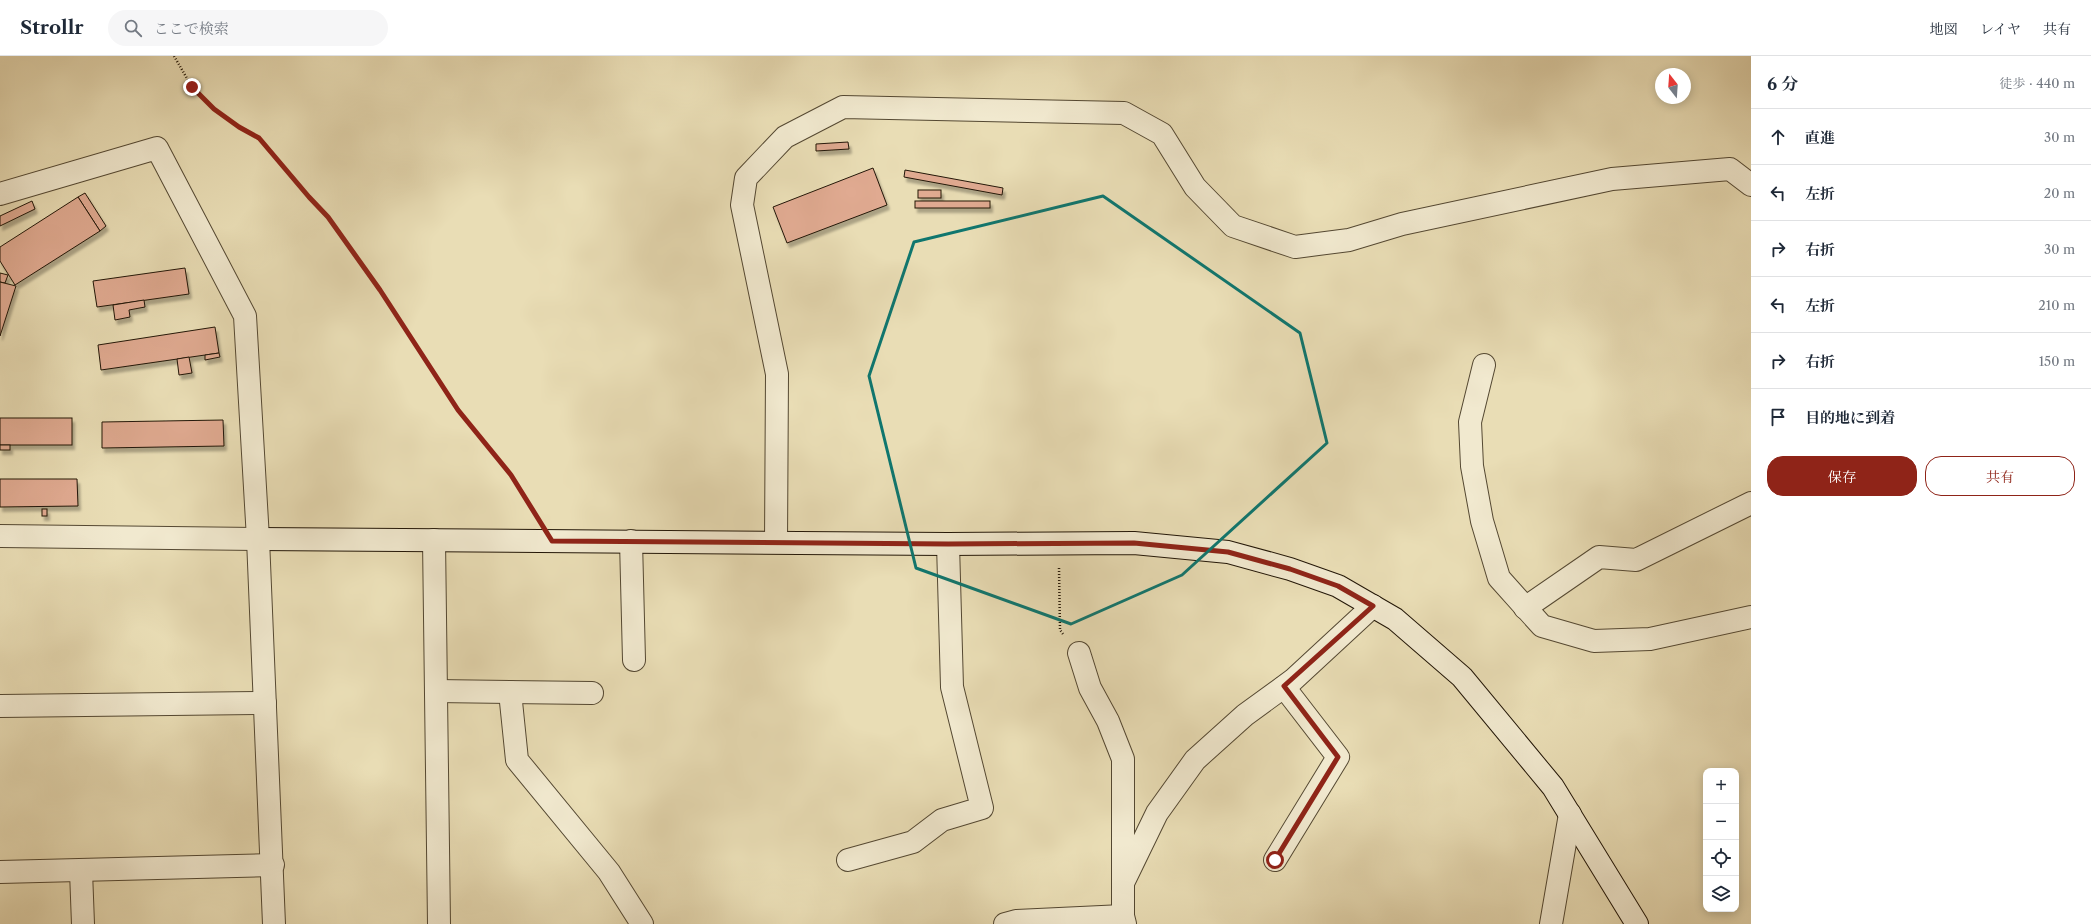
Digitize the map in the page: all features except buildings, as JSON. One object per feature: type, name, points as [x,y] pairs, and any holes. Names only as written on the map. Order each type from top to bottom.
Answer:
[{"type":"street","points":[[776,542],[777,374],[742,205],[746,178],[785,137],[843,107],[1124,113],[1162,134],[1195,187],[1233,226],[1295,247],[1349,240],[1402,224],[1612,179],[1730,169],[1751,185]]},
{"type":"street","points":[[0,194],[157,148],[245,316],[258,539],[273,865],[274,924]]},
{"type":"street","points":[[1484,364],[1470,422],[1472,466],[1482,521],[1499,578],[1542,626],[1594,641],[1650,639],[1751,616]]},
{"type":"street","points":[[1525,608],[1599,557],[1636,560],[1751,503]]},
{"type":"street","points":[[0,536],[948,544],[1134,543],[1228,552],[1290,569],[1338,586],[1395,619],[1462,677],[1553,787],[1637,924]]},
{"type":"street","points":[[434,540],[439,924]]},
{"type":"street","points":[[631,541],[634,660]]},
{"type":"street","points":[[848,860],[914,842],[942,820],[982,808],[952,687],[948,544]]},
{"type":"street","points":[[1123,883],[1157,813],[1195,760],[1245,715],[1284,686],[1373,606]]},
{"type":"street","points":[[1005,924],[1016,921],[1124,920],[1123,760],[1108,721],[1090,688],[1079,653]]},
{"type":"street","points":[[1275,860],[1338,757],[1284,686]]},
{"type":"street","points":[[436,691],[592,693]]},
{"type":"street","points":[[510,692],[517,760],[609,872],[642,924]]},
{"type":"street","points":[[0,706],[265,703]]},
{"type":"street","points":[[1551,924],[1570,814]]},
{"type":"street","points":[[0,872],[273,865]]},
{"type":"street","points":[[81,871],[83,924]]},
{"type":"path","points":[[174,56],[192,87],[214,109],[239,127],[259,138],[328,217],[380,290],[458,410],[511,475],[552,541]]},
{"type":"path","points":[[1059,544],[1060,630],[1079,653]]},
{"type":"highlighted area","points":[[1103,196],[1300,333],[1327,443],[1182,575],[1071,624],[916,568],[869,376],[914,242]]},
{"type":"route","points":[[192,87],[214,109],[239,127],[259,138],[328,217],[380,290],[458,410],[511,475],[552,541],[948,544],[1134,543],[1228,552],[1290,569],[1338,586],[1373,606],[1294,680],[1284,686],[1338,757],[1275,860]]}]
